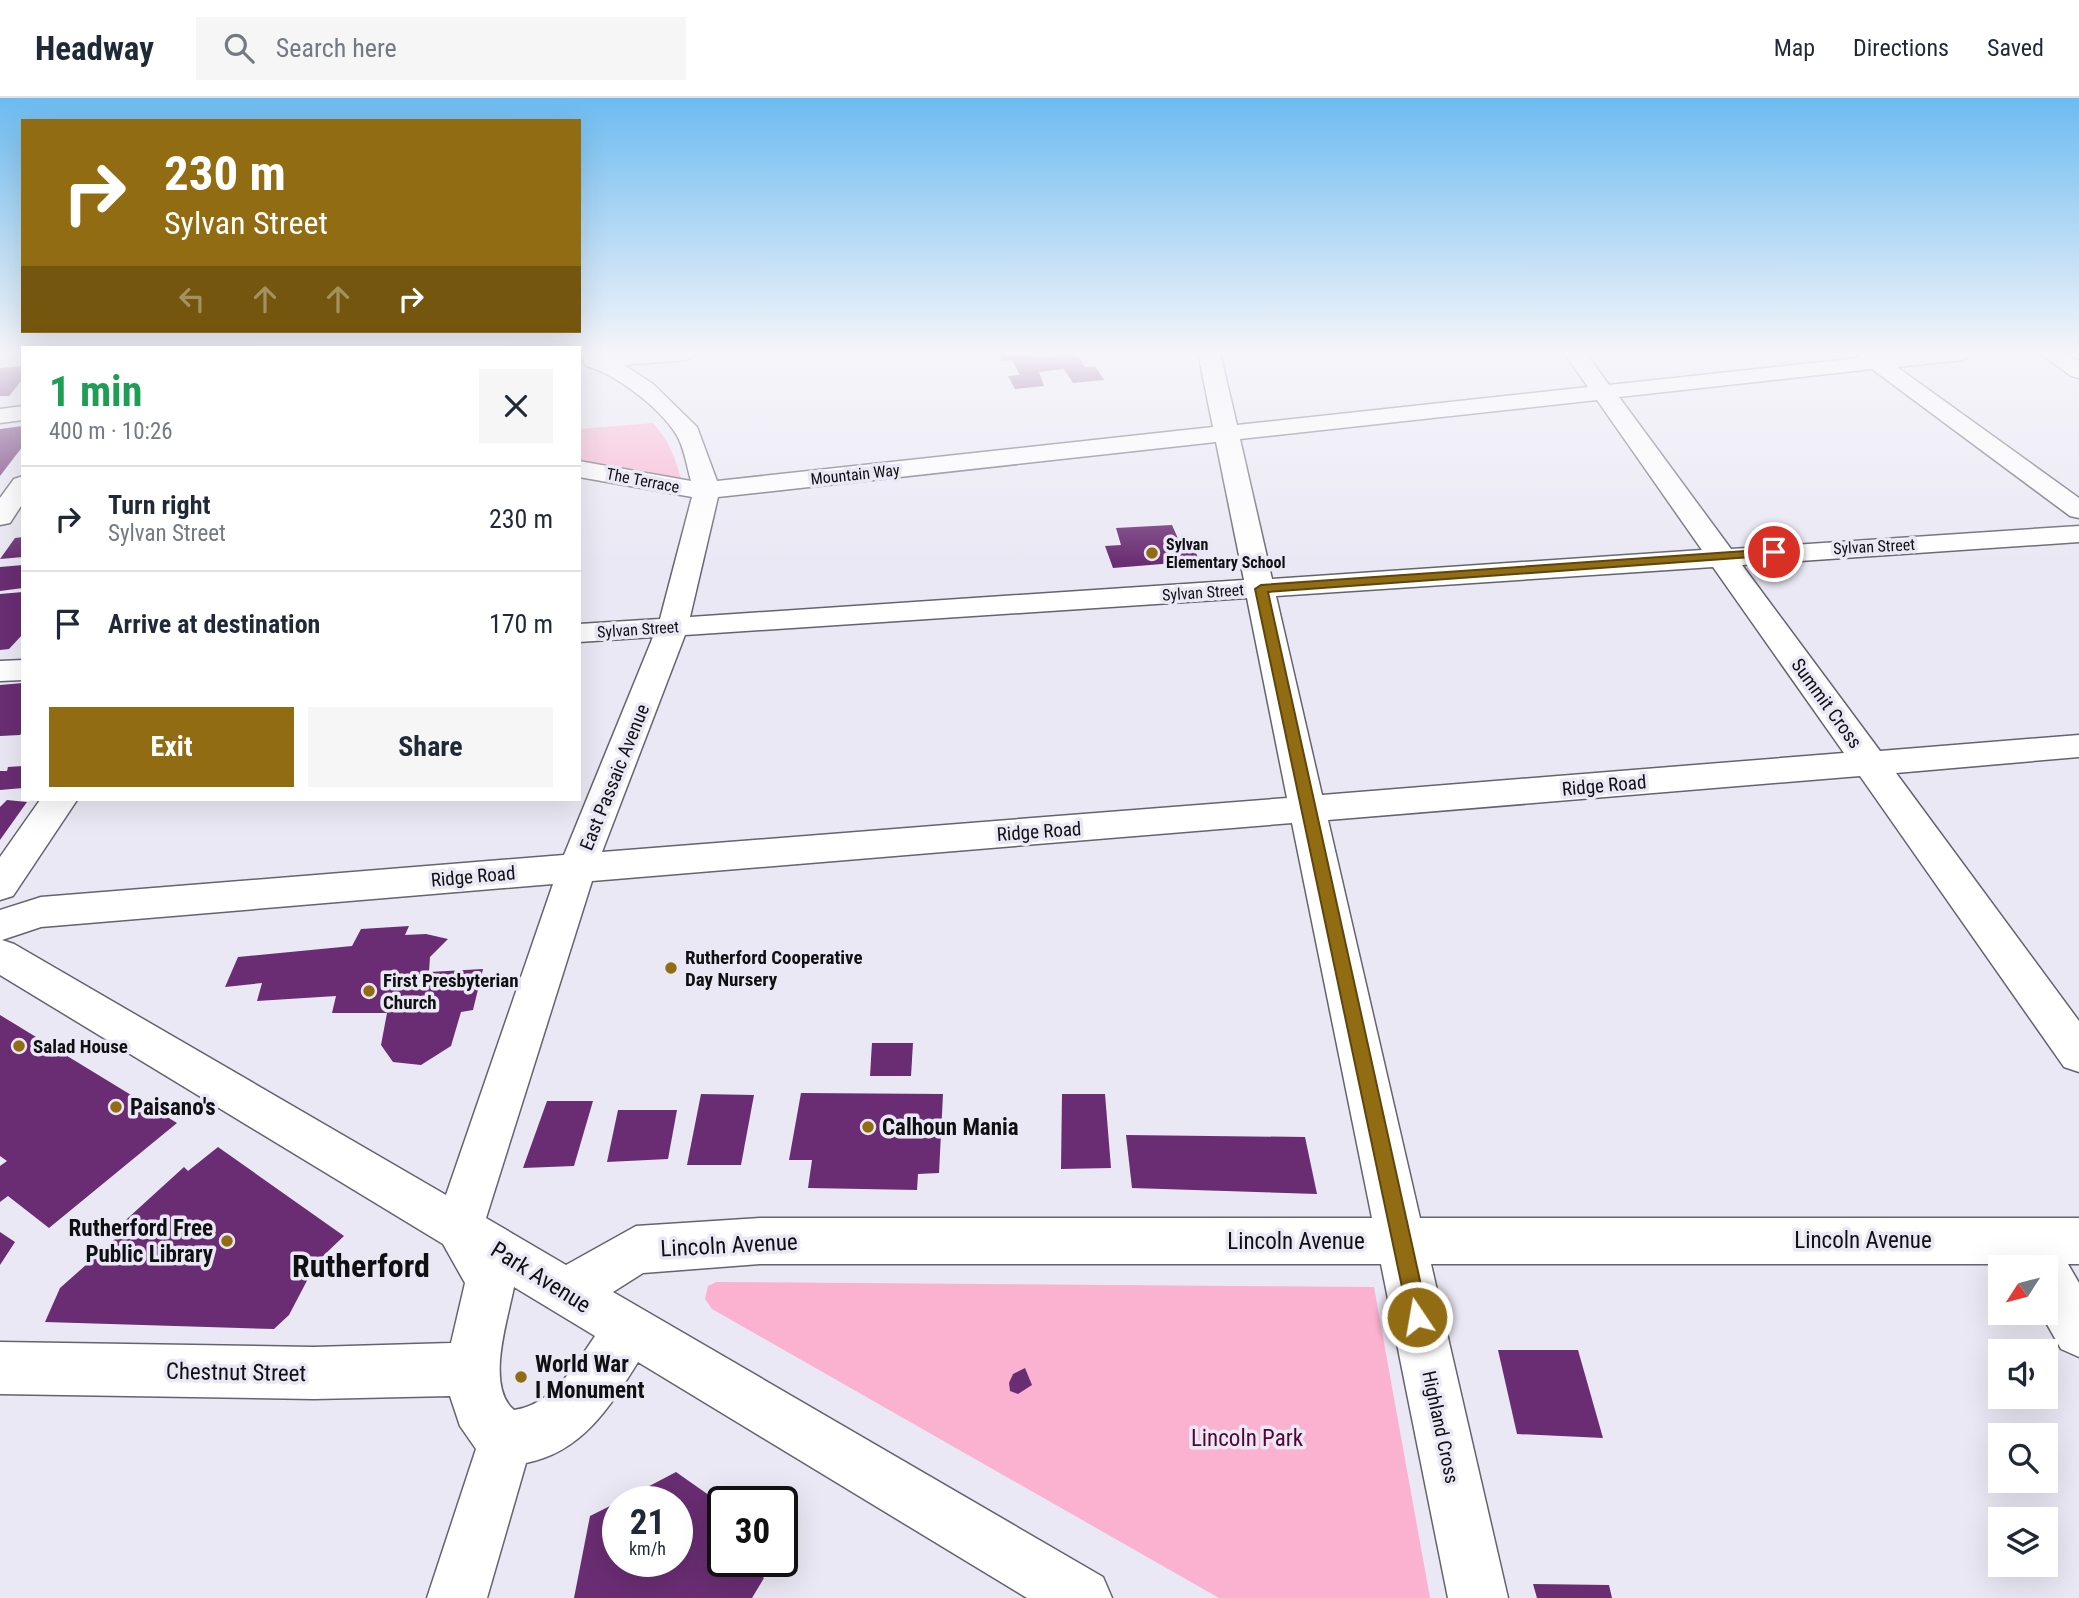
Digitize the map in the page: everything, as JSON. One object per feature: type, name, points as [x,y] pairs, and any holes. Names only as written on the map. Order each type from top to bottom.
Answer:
[{"type":"street","points":[[679,423],[688,432],[708,490]]},
{"type":"street","name":"Highland Cross","points":[[1225,423],[1478,1598]]},
{"type":"street","name":"Mountain Way","points":[[708,490],[1328,423]]},
{"type":"street","name":"Summit Cross","points":[[1624,423],[2079,1054]]},
{"type":"street","points":[[1960,423],[2079,510]]},
{"type":"street","name":"The Terrace","points":[[581,469],[641,477],[674,488],[708,490]]},
{"type":"street","points":[[0,517],[21,487]]},
{"type":"street","name":"East Passaic Avenue","points":[[459,1226],[578,867],[673,626],[708,490]]},
{"type":"street","points":[[0,531],[21,522]]},
{"type":"street","name":"Sylvan Street","points":[[581,633],[2079,534]]},
{"type":"street","points":[[0,671],[21,670]]},
{"type":"street","name":"Ridge Road","points":[[0,925],[41,912],[2079,746]]},
{"type":"street","points":[[0,886],[58,801]]},
{"type":"street","name":"Park Avenue","points":[[0,955],[1082,1598]]},
{"type":"street","points":[[459,1226],[491,1280],[473,1369],[475,1398],[486,1423],[506,1438],[539,1433],[558,1420],[576,1403],[629,1331]]},
{"type":"street","name":"Lincoln Avenue","points":[[567,1292],[636,1250],[760,1241],[1401,1241],[1988,1259]]},
{"type":"street","name":"Lincoln Avenue","points":[[2049,1255],[2079,1241]]},
{"type":"street","points":[[2058,1295],[2079,1331]]},
{"type":"street","name":"Chestnut Street","points":[[0,1368],[314,1373],[473,1369]]},
{"type":"street","points":[[457,1598],[506,1438]]},
{"type":"green space","points":[[653,423],[671,450],[681,479],[646,471],[581,463],[581,429]]},
{"type":"green space","name":"Lincoln Park","points":[[716,1282],[1374,1287],[1430,1598],[1219,1598],[712,1309],[705,1299],[708,1286]]},
{"type":"building","points":[[21,426],[21,449],[0,476],[0,429]]},
{"type":"building","name":"Sylvan Elementary School","points":[[1172,525],[1180,543],[1192,542],[1199,561],[1113,568],[1105,546],[1121,545],[1116,528]]},
{"type":"building","points":[[21,537],[21,557],[0,559],[15,538]]},
{"type":"building","points":[[21,565],[21,588],[0,591],[0,567]]},
{"type":"building","points":[[21,592],[21,636],[9,649],[0,650],[0,594]]},
{"type":"building","points":[[21,683],[20,735],[0,736],[0,685]]},
{"type":"building","points":[[21,766],[21,788],[0,790],[0,771],[7,771],[8,767]]},
{"type":"building","points":[[7,800],[27,802],[0,840],[0,807]]},
{"type":"building","name":"First Presbyterian Church","points":[[409,926],[405,935],[426,934],[448,939],[430,957],[429,972],[483,969],[473,1010],[461,1012],[451,1046],[421,1065],[393,1062],[381,1045],[387,1013],[332,1013],[336,996],[257,1001],[262,983],[225,987],[238,957],[352,946],[361,929]]},
{"type":"building","points":[[0,1015],[177,1123],[49,1228],[8,1196],[0,1202],[0,1166],[7,1161],[0,1156]]},
{"type":"building","points":[[872,1043],[913,1043],[911,1076],[870,1076]]},
{"type":"building","name":"Calhoun Mania","points":[[801,1093],[943,1094],[939,1173],[918,1174],[917,1190],[808,1188],[812,1160],[789,1160]]},
{"type":"building","points":[[701,1094],[754,1095],[741,1165],[687,1165]]},
{"type":"building","points":[[1062,1094],[1105,1094],[1111,1168],[1061,1169]]},
{"type":"building","points":[[547,1101],[593,1101],[574,1166],[523,1168]]},
{"type":"building","points":[[618,1110],[677,1110],[668,1159],[607,1162]]},
{"type":"building","points":[[1126,1135],[1305,1137],[1317,1194],[1132,1188]]},
{"type":"building","name":"Rutherford Free Public Library","points":[[218,1147],[344,1236],[322,1257],[289,1315],[274,1329],[45,1322],[60,1288],[123,1232],[117,1228],[184,1167],[188,1171]]},
{"type":"building","points":[[0,1232],[15,1242],[0,1265]]},
{"type":"building","points":[[1498,1350],[1578,1350],[1603,1438],[1517,1434]]},
{"type":"building","points":[[1025,1368],[1032,1385],[1018,1394],[1010,1391],[1009,1383],[1013,1374]]},
{"type":"building","points":[[676,1472],[707,1494],[707,1577],[763,1577],[752,1598],[574,1598],[590,1516],[602,1510],[602,1577],[693,1577],[693,1486],[649,1486]]},
{"type":"building","points":[[1533,1584],[1609,1585],[1612,1598],[1537,1598]]},
{"type":"place","name":"Sylvan Elementary School","points":[[1152,553]]},
{"type":"place","name":"Rutherford Cooperative Day Nursery","points":[[671,968]]},
{"type":"place","name":"First Presbyterian Church","points":[[369,991]]},
{"type":"place","name":"Salad House","points":[[19,1046]]},
{"type":"place","name":"Paisano's","points":[[116,1107]]},
{"type":"place","name":"Calhoun Mania","points":[[868,1127]]},
{"type":"place","name":"Rutherford Free Public Library","points":[[227,1241]]},
{"type":"place","name":"World War I Monument","points":[[521,1377]]},
{"type":"district","name":"Rutherford","points":[[361,1266]]},
{"type":"route","points":[[1417,1317],[1261,589],[1774,552]]}]
